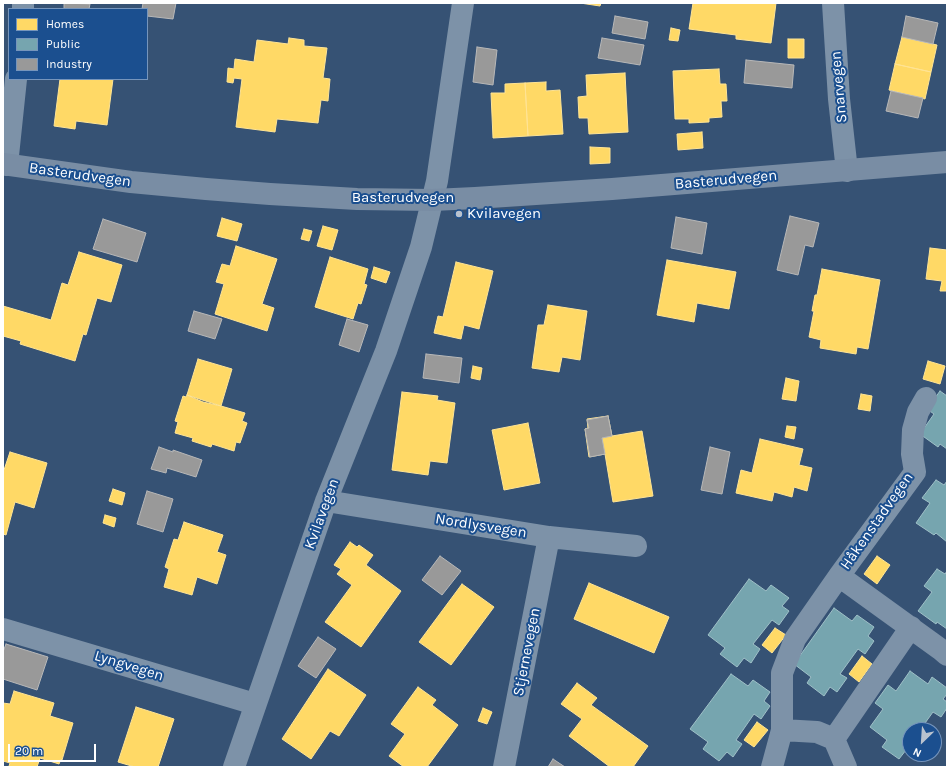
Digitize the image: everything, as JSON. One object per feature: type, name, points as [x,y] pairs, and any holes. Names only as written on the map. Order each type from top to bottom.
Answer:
[{"type":"main road","name":"Basterudvegen","points":[[5,164],[131,182],[270,194],[357,199],[433,200],[597,190],[947,162]]},
{"type":"street","name":"Kvilavegen","points":[[234,767],[326,501],[386,352],[421,246],[433,200],[441,160],[463,3]]},
{"type":"street","name":"Snarvegen","points":[[832,3],[839,99],[847,171]]},
{"type":"street","points":[[5,164],[16,80]]},
{"type":"street","name":"Håkenstadvegen","points":[[772,767],[782,730],[782,673],[795,639],[915,472],[912,454],[913,430],[918,412],[926,398]]},
{"type":"street","name":"Nordlysvegen","points":[[326,501],[549,537],[636,546]]},
{"type":"street","name":"Stjernevegen","points":[[504,767],[549,537]]},
{"type":"street","name":"Håkenstadvegen","points":[[839,576],[911,627],[947,655]]},
{"type":"street","points":[[834,739],[911,627]]},
{"type":"street","name":"Lyngvegen","points":[[3,629],[255,704]]},
{"type":"street","points":[[782,730],[817,732],[834,739],[846,767]]},
{"type":"building: Homes","points":[[580,3],[601,3],[600,6]]},
{"type":"building: Homes","points":[[693,3],[776,3],[771,43],[736,39],[736,35],[689,29]]},
{"type":"building: Homes","points":[[671,28],[680,30],[678,41],[669,40]]},
{"type":"building: Homes","points":[[902,37],[937,45],[931,72],[895,64]]},
{"type":"building: Homes","points":[[289,38],[304,40],[304,46],[327,48],[323,78],[330,79],[328,101],[321,100],[318,123],[277,119],[275,132],[236,127],[242,79],[234,78],[233,83],[227,82],[228,68],[234,69],[235,59],[254,62],[257,40],[288,44]]},
{"type":"building: Homes","points":[[788,39],[804,39],[804,58],[788,58]]},
{"type":"building: Homes","points":[[895,64],[931,72],[925,99],[889,90]]},
{"type":"building: Homes","points":[[719,69],[720,84],[726,84],[727,101],[721,101],[722,117],[709,118],[709,122],[689,123],[689,119],[675,119],[673,71]]},
{"type":"building: Homes","points":[[625,73],[628,132],[589,134],[588,118],[579,118],[578,97],[587,96],[586,75]]},
{"type":"building: Homes","points":[[60,80],[113,80],[107,125],[76,121],[75,129],[54,126]]},
{"type":"building: Homes","points":[[546,82],[546,91],[560,90],[563,134],[528,136],[525,83]]},
{"type":"building: Homes","points":[[525,83],[528,136],[493,138],[491,93],[505,93],[505,84]]},
{"type":"building: Homes","points":[[702,132],[703,148],[678,150],[677,134]]},
{"type":"building: Homes","points":[[590,147],[610,148],[610,163],[590,164]]},
{"type":"building: Homes","points":[[222,218],[242,224],[237,241],[217,236]]},
{"type":"building: Homes","points":[[323,226],[338,230],[332,250],[317,246]]},
{"type":"building: Homes","points":[[304,229],[312,231],[309,241],[301,239]]},
{"type":"building: Homes","points":[[236,246],[277,259],[262,304],[274,308],[267,331],[215,314],[224,284],[216,282],[222,264],[230,266]]},
{"type":"building: Homes","points":[[930,248],[947,250],[947,291],[940,291],[942,281],[926,279]]},
{"type":"building: Homes","points":[[79,252],[122,265],[111,302],[97,298],[86,335],[83,334],[75,361],[20,344],[21,341],[3,336],[3,306],[51,320],[62,283],[68,285]]},
{"type":"building: Homes","points":[[330,257],[368,269],[364,284],[367,285],[361,304],[358,303],[353,319],[315,307]]},
{"type":"building: Homes","points":[[667,260],[736,272],[729,309],[697,303],[694,322],[657,315]]},
{"type":"building: Homes","points":[[456,262],[493,271],[479,329],[464,325],[461,339],[434,333],[438,316],[443,317]]},
{"type":"building: Homes","points":[[374,267],[390,272],[386,283],[371,278]]},
{"type":"building: Homes","points":[[822,269],[880,280],[868,349],[857,347],[856,354],[820,348],[821,340],[809,337],[814,311],[812,311],[815,295],[817,295]]},
{"type":"building: Homes","points":[[548,305],[587,311],[580,360],[562,357],[559,372],[532,368],[538,325],[544,325]]},
{"type":"building: Homes","points":[[198,359],[232,369],[221,406],[187,395]]},
{"type":"building: Homes","points":[[928,361],[945,366],[940,384],[923,379]]},
{"type":"building: Homes","points":[[473,366],[482,368],[480,380],[471,378]]},
{"type":"building: Homes","points":[[786,378],[799,381],[796,401],[782,399]]},
{"type":"building: Homes","points":[[402,392],[438,396],[437,400],[455,403],[447,463],[430,461],[428,475],[392,470]]},
{"type":"building: Homes","points":[[861,394],[872,396],[870,411],[858,409]]},
{"type":"building: Homes","points":[[187,395],[203,402],[245,413],[242,421],[247,423],[240,443],[236,442],[234,451],[212,444],[211,447],[192,441],[193,438],[175,433],[178,422],[175,421],[183,396],[186,397]]},
{"type":"building: Homes","points":[[608,416],[612,436],[642,431],[653,496],[613,502],[605,454],[589,457],[585,429],[588,428],[587,419]]},
{"type":"building: Homes","points":[[528,423],[540,483],[504,490],[492,430]]},
{"type":"building: Homes","points":[[787,426],[796,427],[794,439],[785,437]]},
{"type":"building: Homes","points":[[760,439],[803,449],[799,465],[812,468],[807,491],[794,487],[792,497],[774,492],[772,501],[736,493],[741,470],[752,473]]},
{"type":"building: Homes","points":[[10,452],[47,463],[34,508],[15,502],[6,535],[3,534],[3,469],[4,470]]},
{"type":"building: Homes","points":[[113,489],[125,493],[122,505],[109,501]]},
{"type":"building: Homes","points":[[105,515],[116,518],[114,527],[103,523]]},
{"type":"building: Homes","points":[[184,522],[223,535],[217,552],[226,555],[217,584],[197,577],[192,595],[164,587],[169,569],[165,567],[174,539],[178,540]]},
{"type":"building: Homes","points":[[350,542],[357,547],[359,545],[373,555],[366,565],[401,591],[361,647],[325,622],[352,585],[337,574],[341,569],[334,565]]},
{"type":"building: Homes","points":[[877,556],[890,565],[877,584],[864,574]]},
{"type":"building: Homes","points":[[589,583],[669,617],[654,653],[574,619]]},
{"type":"building: Homes","points":[[462,584],[494,607],[451,665],[419,642]]},
{"type":"building: Homes","points":[[775,628],[786,635],[772,653],[762,645]]},
{"type":"building: Homes","points":[[862,656],[872,664],[859,682],[849,674]]},
{"type":"building: Homes","points":[[328,669],[366,695],[339,736],[330,731],[311,759],[282,739]]},
{"type":"building: Homes","points":[[577,683],[597,698],[591,705],[648,746],[633,767],[610,767],[569,736],[582,719],[561,704]]},
{"type":"building: Homes","points":[[418,687],[436,700],[432,705],[458,725],[427,767],[404,767],[389,756],[405,734],[391,724]]},
{"type":"building: Homes","points":[[14,691],[54,703],[50,716],[73,723],[62,760],[61,759],[59,764],[40,758],[37,767],[12,767],[9,766],[10,763],[3,761],[3,703],[10,704]]},
{"type":"building: Homes","points":[[136,707],[174,719],[158,767],[135,767],[118,762]]},
{"type":"building: Homes","points":[[483,708],[492,712],[487,724],[478,721]]},
{"type":"building: Homes","points":[[757,722],[768,730],[754,747],[744,740]]},
{"type":"building: Public","points":[[940,391],[947,396],[947,449],[940,444],[938,447],[920,434],[934,414],[927,409]]},
{"type":"building: Public","points":[[936,480],[944,485],[947,481],[947,542],[936,533],[934,535],[916,523],[930,503],[922,498]]},
{"type":"building: Public","points":[[937,569],[945,574],[947,571],[947,629],[937,622],[936,624],[918,611],[932,592],[924,586]]},
{"type":"building: Public","points":[[749,579],[766,591],[771,585],[789,598],[782,606],[789,611],[779,625],[772,620],[753,644],[760,649],[751,663],[744,658],[737,667],[720,654],[725,648],[708,635]]},
{"type":"building: Public","points":[[834,608],[852,621],[857,615],[874,627],[868,636],[874,641],[865,654],[858,649],[840,674],[847,678],[837,692],[830,687],[824,696],[807,683],[811,677],[794,664]]},
{"type":"building: Public","points":[[910,671],[928,684],[932,677],[947,688],[947,694],[943,699],[947,702],[947,708],[941,717],[933,712],[926,722],[902,722],[902,755],[899,759],[882,747],[887,740],[870,727],[883,709],[875,703],[888,685],[896,691]]},
{"type":"building: Public","points":[[731,674],[748,686],[753,680],[770,692],[764,701],[770,706],[761,719],[754,714],[736,740],[742,744],[733,757],[727,752],[719,761],[703,749],[708,742],[690,729]]},
{"type":"building: Industry","points":[[64,3],[90,4],[89,8],[64,8]]},
{"type":"building: Industry","points":[[143,3],[176,3],[173,19],[148,16],[148,8],[142,8]]},
{"type":"building: Industry","points":[[615,16],[648,22],[645,39],[612,33]]},
{"type":"building: Industry","points":[[906,16],[938,23],[933,44],[902,37]]},
{"type":"building: Industry","points":[[602,38],[644,45],[640,65],[598,58]]},
{"type":"building: Industry","points":[[477,47],[497,50],[493,85],[473,82]]},
{"type":"building: Industry","points":[[746,60],[794,65],[792,88],[744,83]]},
{"type":"building: Industry","points":[[891,91],[923,98],[918,118],[886,111]]},
{"type":"building: Industry","points":[[790,216],[819,223],[813,247],[805,245],[798,275],[777,270]]},
{"type":"building: Industry","points":[[676,217],[707,223],[702,254],[671,248]]},
{"type":"building: Industry","points":[[103,219],[146,233],[137,262],[93,249]]},
{"type":"building: Industry","points":[[194,311],[222,319],[215,339],[188,331]]},
{"type":"building: Industry","points":[[347,319],[368,325],[359,352],[339,345]]},
{"type":"building: Industry","points":[[426,354],[462,358],[459,383],[423,378]]},
{"type":"building: Industry","points":[[608,416],[612,436],[602,438],[605,454],[590,457],[585,429],[589,428],[587,420]]},
{"type":"building: Industry","points":[[159,447],[202,460],[196,477],[167,468],[166,473],[151,469]]},
{"type":"building: Industry","points":[[710,447],[730,452],[722,494],[701,490]]},
{"type":"building: Industry","points":[[147,491],[173,499],[163,532],[137,524]]},
{"type":"building: Industry","points":[[440,556],[461,571],[442,595],[422,580]]},
{"type":"building: Industry","points":[[318,637],[336,649],[316,678],[298,666]]},
{"type":"building: Industry","points":[[6,644],[48,657],[37,690],[3,679],[3,652]]},
{"type":"building: Industry","points":[[553,759],[565,767],[548,767]]},
{"type":"place","name":"Kvilavegen","points":[[459,214]]}]
